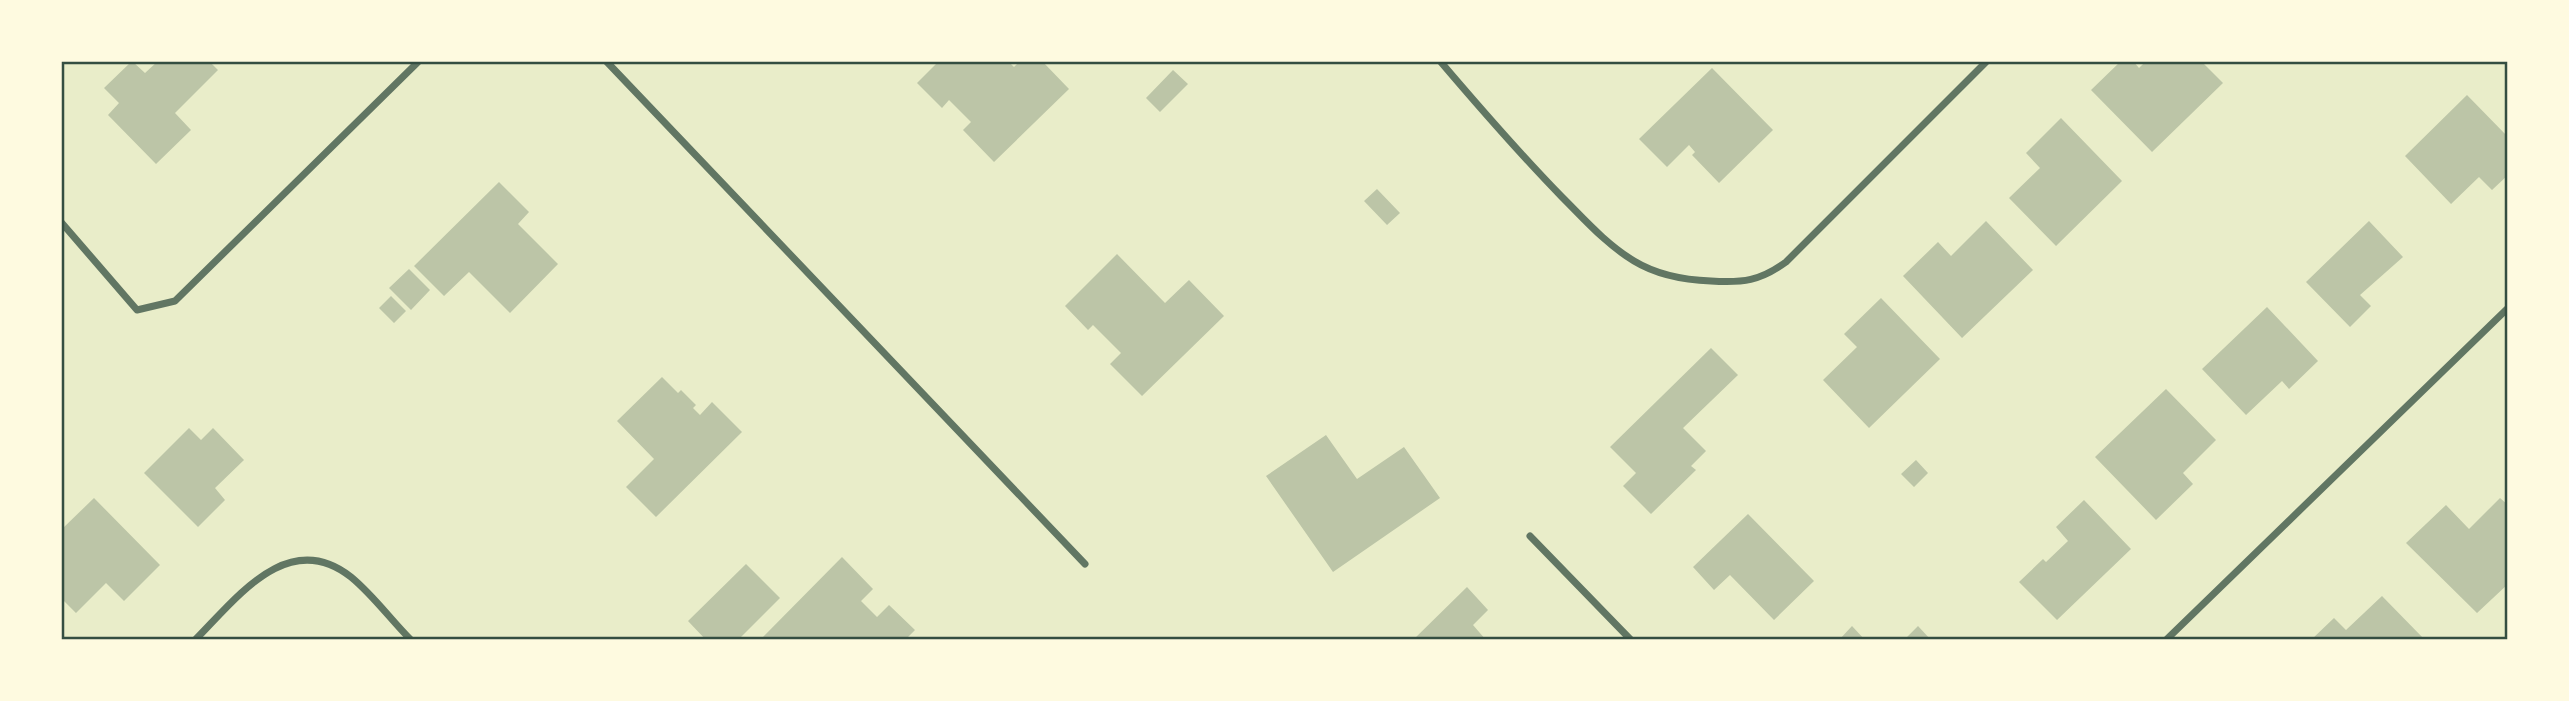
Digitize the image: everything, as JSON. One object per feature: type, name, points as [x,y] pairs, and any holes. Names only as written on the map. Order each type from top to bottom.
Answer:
[{"type":"street","points":[[61,222],[136,310],[175,301],[419,61]]},
{"type":"street","points":[[607,61],[1085,564]]},
{"type":"street","points":[[1440,61],[1526,160],[1605,240],[1635,262],[1683,279],[1724,282],[1749,282],[1770,274],[1786,262],[1987,61]]},
{"type":"street","points":[[2166,640],[2508,308]]},
{"type":"street","points":[[1530,536],[1631,640]]},
{"type":"street","points":[[195,640],[262,574],[284,563],[307,561],[331,565],[351,578],[411,640]]},
{"type":"building","points":[[132,61],[145,73],[158,61],[209,61],[218,70],[175,113],[191,130],[156,164],[108,115],[119,103],[104,88]]},
{"type":"building","points":[[939,61],[1008,61],[1014,67],[1020,61],[1042,61],[1069,89],[994,162],[963,130],[971,122],[949,100],[942,108],[917,83]]},
{"type":"building","points":[[2121,61],[2133,61],[2139,68],[2146,61],[2201,61],[2223,83],[2152,152],[2091,90]]},
{"type":"building","points":[[1712,68],[1773,130],[1719,183],[1692,155],[1695,152],[1689,145],[1667,167],[1639,139]]},
{"type":"building","points":[[1173,70],[1188,84],[1160,112],[1146,98]]},
{"type":"building","points":[[2467,95],[2508,137],[2508,175],[2492,190],[2479,177],[2451,204],[2405,156]]},
{"type":"building","points":[[2061,118],[2122,181],[2056,246],[2009,198],[2040,168],[2026,153]]},
{"type":"building","points":[[499,182],[529,212],[518,224],[558,264],[510,313],[469,272],[444,296],[414,266]]},
{"type":"building","points":[[1377,189],[1400,213],[1387,225],[1364,201]]},
{"type":"building","points":[[1986,221],[2033,270],[1962,338],[1903,276],[1938,242],[1951,256]]},
{"type":"building","points":[[2369,221],[2403,257],[2360,295],[2371,306],[2350,327],[2306,282]]},
{"type":"building","points":[[1117,254],[1165,303],[1189,280],[1224,316],[1142,396],[1110,364],[1121,353],[1093,325],[1088,330],[1065,306]]},
{"type":"building","points":[[409,269],[430,290],[411,310],[389,288]]},
{"type":"building","points":[[391,296],[406,311],[394,323],[379,308]]},
{"type":"building","points":[[1881,298],[1940,359],[1869,428],[1823,380],[1857,347],[1844,334]]},
{"type":"building","points":[[2267,307],[2318,361],[2289,389],[2282,381],[2246,415],[2202,369]]},
{"type":"building","points":[[1711,348],[1738,375],[1683,428],[1706,451],[1691,466],[1696,470],[1651,514],[1623,486],[1636,473],[1610,447]]},
{"type":"building","points":[[662,377],[678,393],[681,390],[696,405],[693,408],[700,415],[712,402],[742,432],[656,517],[626,487],[654,459],[617,421]]},
{"type":"building","points":[[2166,389],[2216,440],[2183,473],[2193,484],[2156,520],[2095,457]]},
{"type":"building","points":[[189,428],[201,440],[213,428],[244,460],[215,488],[225,500],[198,527],[144,473]]},
{"type":"building","points":[[1326,435],[1357,479],[1404,447],[1440,498],[1333,572],[1266,476]]},
{"type":"building","points":[[1916,460],[1928,473],[1914,487],[1901,474]]},
{"type":"building","points":[[94,498],[160,565],[124,601],[106,583],[76,613],[61,598],[61,530]]},
{"type":"building","points":[[2500,498],[2508,505],[2508,584],[2477,613],[2406,543],[2446,505],[2469,529]]},
{"type":"building","points":[[2084,500],[2131,549],[2057,620],[2019,582],[2043,559],[2046,562],[2068,541],[2056,527]]},
{"type":"building","points":[[1748,514],[1814,581],[1774,620],[1730,575],[1714,590],[1693,567]]},
{"type":"building","points":[[842,557],[873,589],[861,601],[877,617],[889,605],[915,630],[905,640],[760,640]]},
{"type":"building","points":[[746,564],[780,598],[738,640],[706,640],[688,621]]},
{"type":"building","points":[[1467,587],[1488,610],[1473,625],[1486,640],[1413,640]]},
{"type":"building","points":[[2382,596],[2425,640],[2311,640],[2334,618],[2346,630]]},
{"type":"building","points":[[1852,626],[1865,640],[1839,640]]},
{"type":"building","points":[[1918,626],[1931,640],[1904,640]]}]
